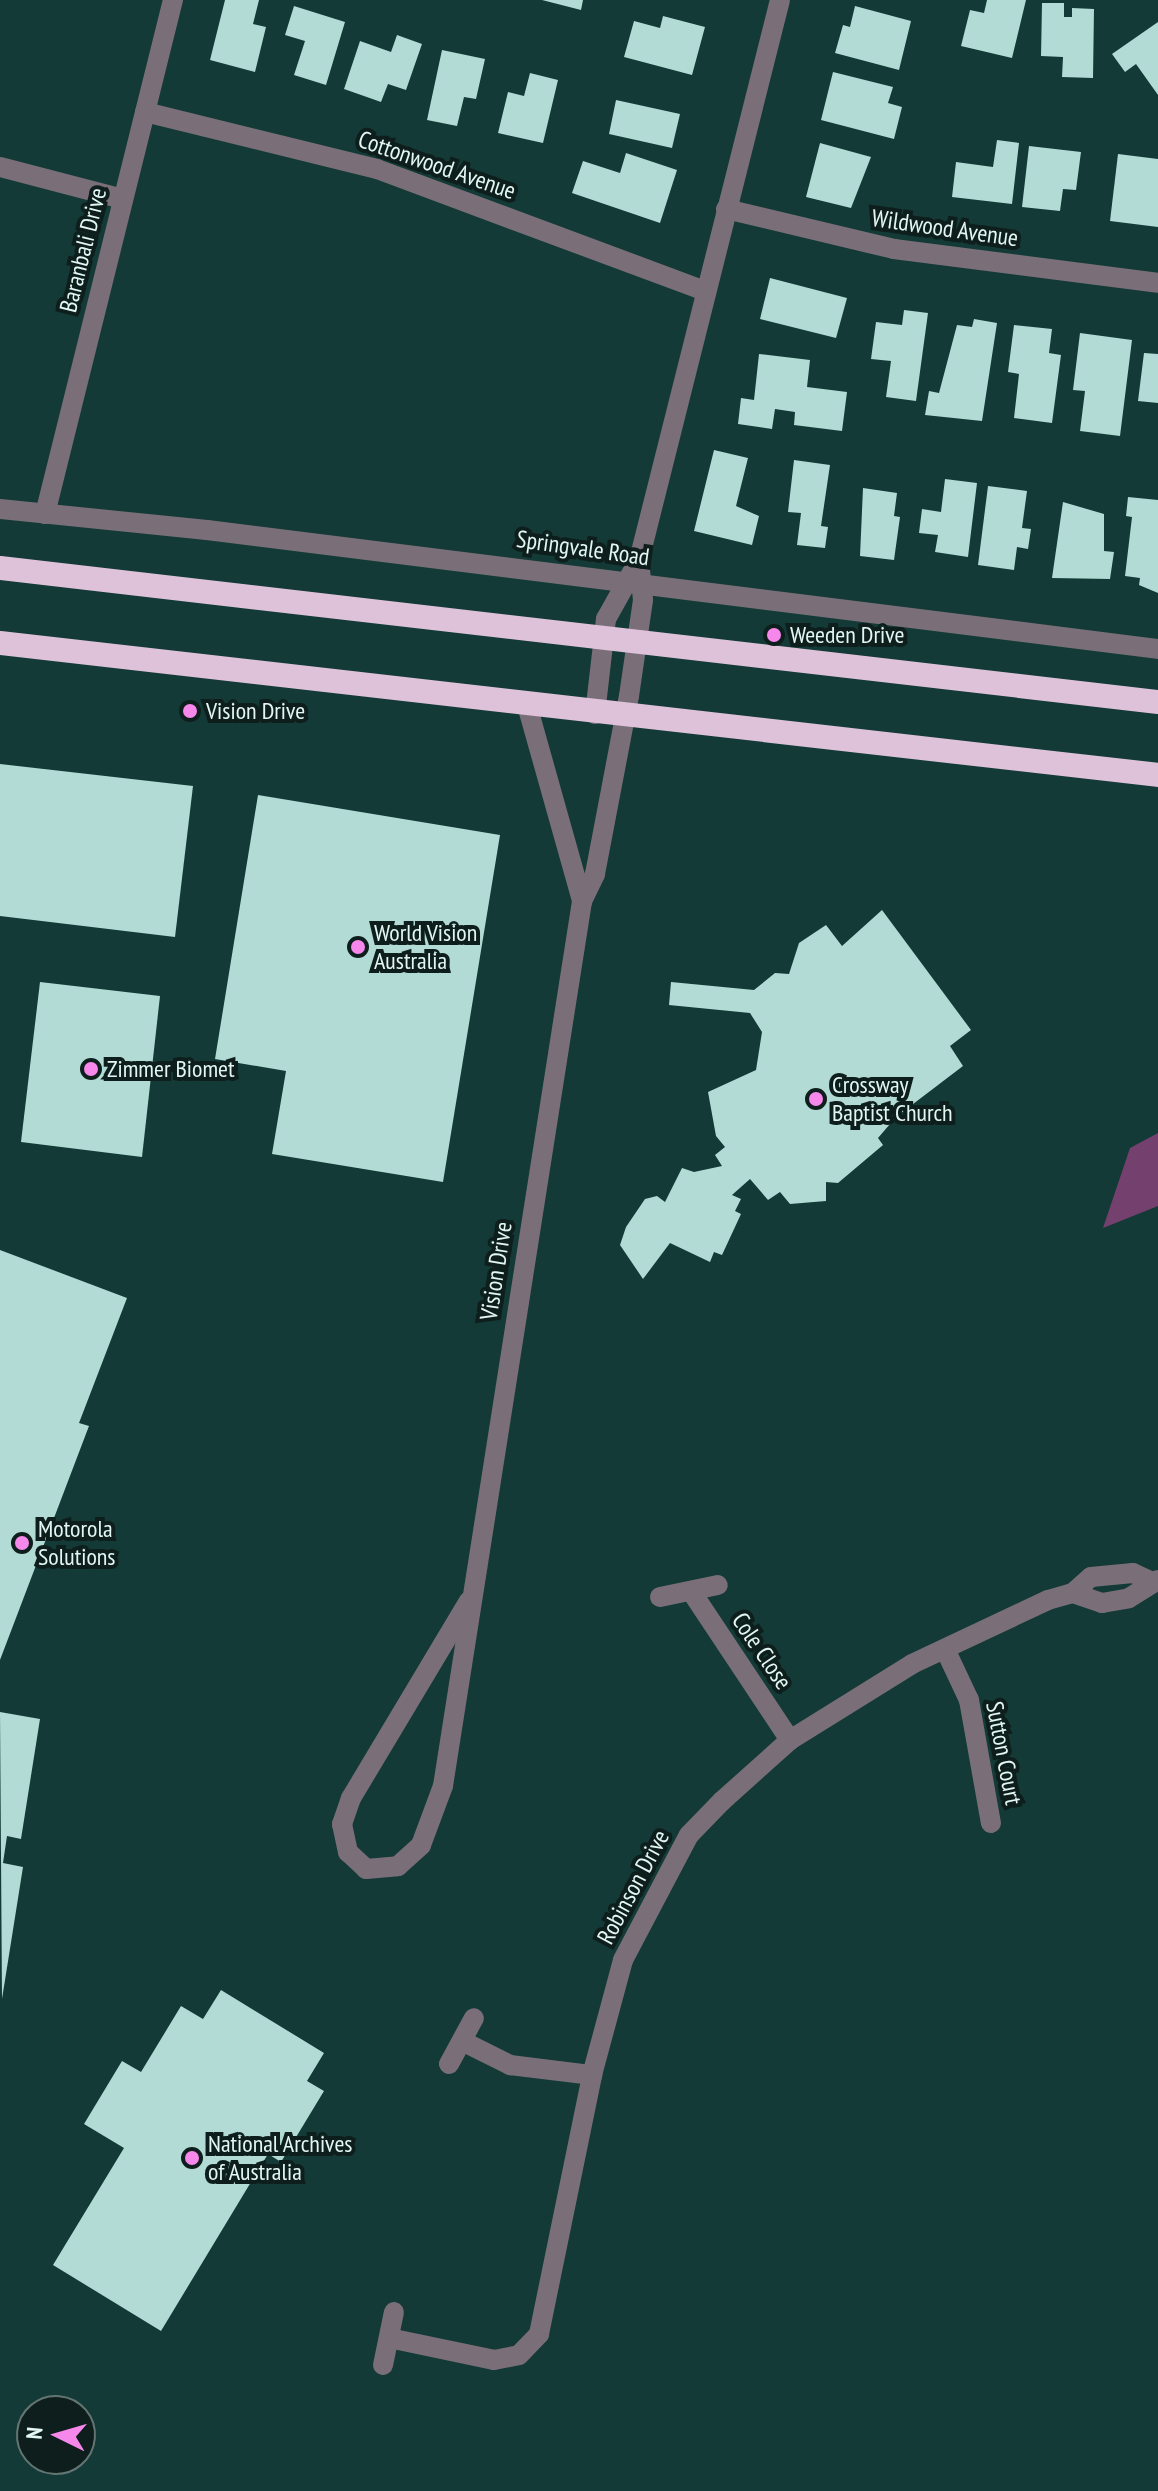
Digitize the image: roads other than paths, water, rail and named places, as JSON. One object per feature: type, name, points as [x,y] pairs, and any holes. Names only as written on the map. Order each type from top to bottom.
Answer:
[{"type":"highway","points":[[0,568],[1158,702]]},
{"type":"highway","points":[[0,643],[626,718],[1158,775]]},
{"type":"street","name":"Baranbali Drive","points":[[45,514],[173,0]]},
{"type":"street","points":[[626,718],[637,644],[633,583],[780,0]]},
{"type":"street","name":"Cottonwood Avenue","points":[[145,112],[399,176],[705,291]]},
{"type":"street","points":[[0,167],[123,199]]},
{"type":"street","name":"Wildwood Avenue","points":[[726,209],[894,249],[1158,283]]},
{"type":"street","name":"Springvale Road","points":[[0,509],[633,583],[1158,649]]},
{"type":"street","points":[[595,714],[603,640],[610,608],[633,583]]},
{"type":"street","name":"Vision Drive","points":[[527,705],[582,901]]},
{"type":"street","name":"Vision Drive","points":[[469,1601],[351,1798],[342,1824],[348,1852],[366,1869],[398,1866],[421,1845],[443,1786],[469,1601],[582,901],[595,874],[626,718]]},
{"type":"street","name":"Robinson Drive","points":[[389,2338],[494,2360],[519,2355],[539,2334],[592,2075],[623,1960],[655,1891],[689,1835],[790,1740],[945,1649],[1073,1593],[1091,1577],[1117,1572],[1154,1581]]},
{"type":"street","points":[[660,1597],[718,1585]]},
{"type":"street","name":"Cole Close","points":[[691,1591],[790,1740]]},
{"type":"street","name":"Sutton Court","points":[[945,1649],[969,1700],[991,1823]]},
{"type":"street","points":[[449,2064],[474,2018]]},
{"type":"street","points":[[462,2041],[510,2065],[592,2075]]},
{"type":"street","points":[[383,2365],[394,2312]]},
{"type":"place","name":"Weeden Drive","points":[[774,635]]},
{"type":"place","name":"Vision Drive","points":[[190,711]]},
{"type":"place","name":"World Vision Australia","points":[[358,947]]},
{"type":"place","name":"Zimmer Biomet","points":[[91,1069]]},
{"type":"place","name":"Crossway Baptist Church","points":[[816,1099]]},
{"type":"place","name":"Motorola Solutions","points":[[22,1543]]},
{"type":"place","name":"National Archives of Australia","points":[[192,2158]]}]
